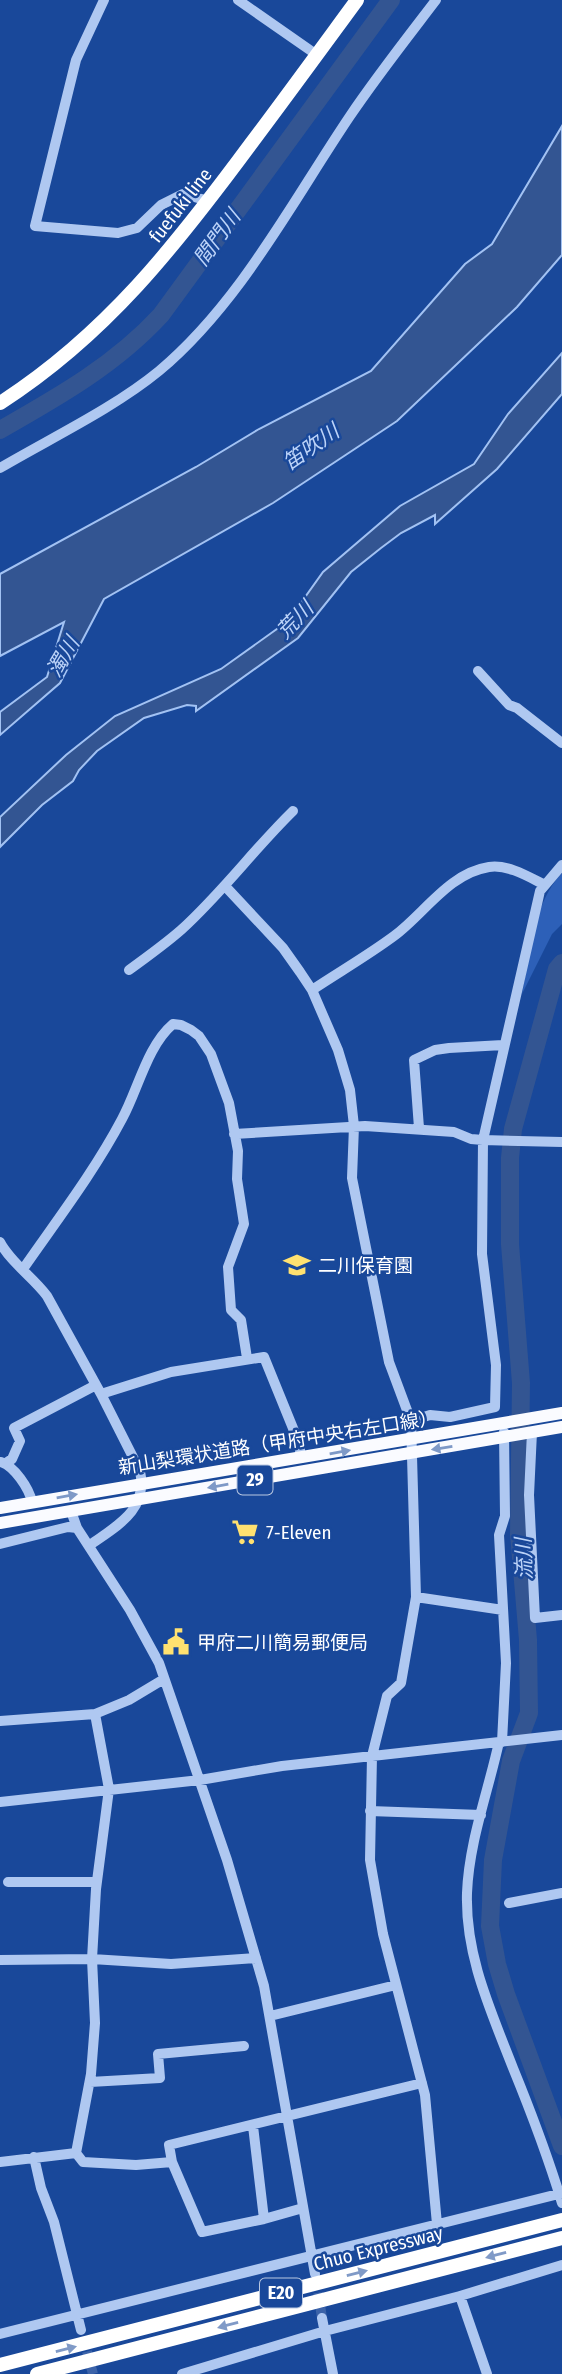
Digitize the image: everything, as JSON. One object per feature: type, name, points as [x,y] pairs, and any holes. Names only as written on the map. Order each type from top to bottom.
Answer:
[{"type":"highway","name":"fuefuki line","points":[[0,404],[36,381],[112,313],[172,249],[357,0]]},
{"type":"highway","name":"Chuo Expressway","points":[[0,2365],[562,2220]]},
{"type":"highway","name":"Chuo Expressway","points":[[37,2374],[562,2238]]},
{"type":"main road","name":"新山梨環状道路（甲府中央右左口線）","points":[[0,1523],[138,1500],[412,1446],[506,1423],[562,1413]]},
{"type":"main road","name":"新山梨環状道路（甲府中央右左口線）","points":[[0,1508],[301,1458],[507,1437],[562,1427]]},
{"type":"street","points":[[104,0],[76,60],[35,226],[118,233],[136,228],[161,205],[183,194],[209,201]]},
{"type":"street","points":[[238,0],[317,55]]},
{"type":"street","points":[[0,468],[119,399],[158,371],[208,323],[283,221],[351,114],[436,0]]},
{"type":"street","points":[[478,671],[509,705],[517,708],[562,743]]},
{"type":"street","points":[[129,970],[181,930],[225,886],[293,810]]},
{"type":"street","points":[[411,1421],[437,1415],[450,1417],[495,1407],[495,1364],[482,1254],[483,1140],[540,891],[562,865]]},
{"type":"street","points":[[312,990],[395,935],[446,888],[477,870],[492,866],[505,868],[545,884]]},
{"type":"street","points":[[225,886],[283,947],[312,990],[344,1068],[350,1090],[354,1126],[352,1178],[388,1362],[411,1421],[416,1597],[401,1684],[387,1696],[372,1756],[369,1853],[396,1985],[422,2083],[437,2224]]},
{"type":"street","points":[[23,1269],[90,1173],[122,1119],[142,1072],[167,1030],[173,1024],[181,1025],[199,1036],[211,1054],[229,1104],[238,1151],[237,1179],[244,1224],[228,1267],[231,1310],[241,1320],[247,1358]]},
{"type":"street","points":[[419,1128],[414,1060],[435,1050],[503,1045]]},
{"type":"street","points":[[234,1134],[354,1126],[419,1128],[454,1132],[471,1139],[483,1140],[562,1142]]},
{"type":"street","points":[[0,1242],[3,1254],[23,1269],[47,1296],[138,1464],[142,1483],[131,1515],[90,1545]]},
{"type":"street","points":[[32,1502],[28,1490],[3,1463],[12,1459],[20,1441],[14,1428],[99,1390],[171,1372],[247,1358],[264,1357],[299,1443],[301,1458]]},
{"type":"street","points":[[0,2334],[437,2224],[561,2197],[485,1996],[474,1960],[468,1918],[467,1894],[471,1861],[501,1742],[506,1663],[499,1535],[505,1516],[506,1423]]},
{"type":"street","points":[[530,1433],[529,1495],[535,1618],[562,1615]]},
{"type":"street","points":[[71,1511],[78,1528],[130,1610],[159,1663],[227,1860],[270,2016],[315,2274]]},
{"type":"street","points":[[0,1544],[68,1527],[78,1528]]},
{"type":"street","points":[[416,1597],[503,1610]]},
{"type":"street","points":[[0,1721],[95,1714],[129,1700],[164,1679]]},
{"type":"street","points":[[95,1714],[109,1790],[97,1882],[92,1959],[95,2023],[90,2082],[76,2153],[83,2162],[136,2165],[172,2162]]},
{"type":"street","points":[[0,1802],[200,1780],[282,1766],[562,1735]]},
{"type":"street","points":[[370,1811],[481,1815]]},
{"type":"street","points":[[8,1882],[97,1882]]},
{"type":"street","points":[[509,1903],[562,1893]]},
{"type":"street","points":[[0,1960],[92,1959],[171,1964],[256,1958]]},
{"type":"street","points":[[270,2016],[396,1985]]},
{"type":"street","points":[[90,2082],[160,2078],[158,2054],[244,2046]]},
{"type":"street","points":[[303,2208],[264,2220],[202,2232],[172,2162],[169,2145],[422,2083]]},
{"type":"street","points":[[253,2126],[264,2220]]},
{"type":"street","points":[[0,2162],[76,2153]]},
{"type":"street","points":[[34,2157],[41,2188],[54,2222],[80,2330]]},
{"type":"street","points":[[182,2374],[562,2265]]},
{"type":"street","points":[[460,2296],[487,2374]]},
{"type":"street","points":[[322,2318],[334,2374]]},
{"type":"shaded area","points":[[562,873],[562,924],[552,934],[522,994],[539,914],[552,885]]},
{"type":"water","points":[[562,126],[562,255],[517,307],[397,421],[273,503],[104,599],[60,683],[0,735],[0,712],[47,677],[64,622],[0,656],[0,574],[196,467],[259,429],[371,371],[465,264],[492,244]]},
{"type":"water","name":"荒川","points":[[562,353],[562,394],[497,469],[435,524],[435,515],[401,533],[381,548],[351,572],[298,638],[196,711],[196,706],[187,705],[144,718],[97,751],[79,770],[73,781],[42,805],[0,847],[0,817],[66,755],[115,716],[221,669],[288,621],[323,572],[400,506],[474,464],[508,414]]},
{"type":"waterway","name":"間門川","points":[[0,430],[105,365],[161,315],[391,0]]},
{"type":"waterway","name":"流川","points":[[562,963],[557,969],[513,1129],[510,1158],[510,1244],[521,1383],[519,1534],[528,1640],[529,1713],[511,1761],[493,1860],[490,1926],[506,1994],[562,2146]]},
{"type":"tunnel","points":[[316,2278],[322,2318]]},
{"type":"tunnel","points":[[83,2337],[93,2374]]},
{"type":"place","name":"二川保育園","points":[[297,1265]]},
{"type":"place","name":"7-Eleven","points":[[245,1532]]},
{"type":"place","name":"甲府二川簡易郵便局","points":[[176,1642]]},
{"type":"water label","name":"笛吹川","points":[[311,447]]},
{"type":"water label","name":"濁川","points":[[63,657]]}]
